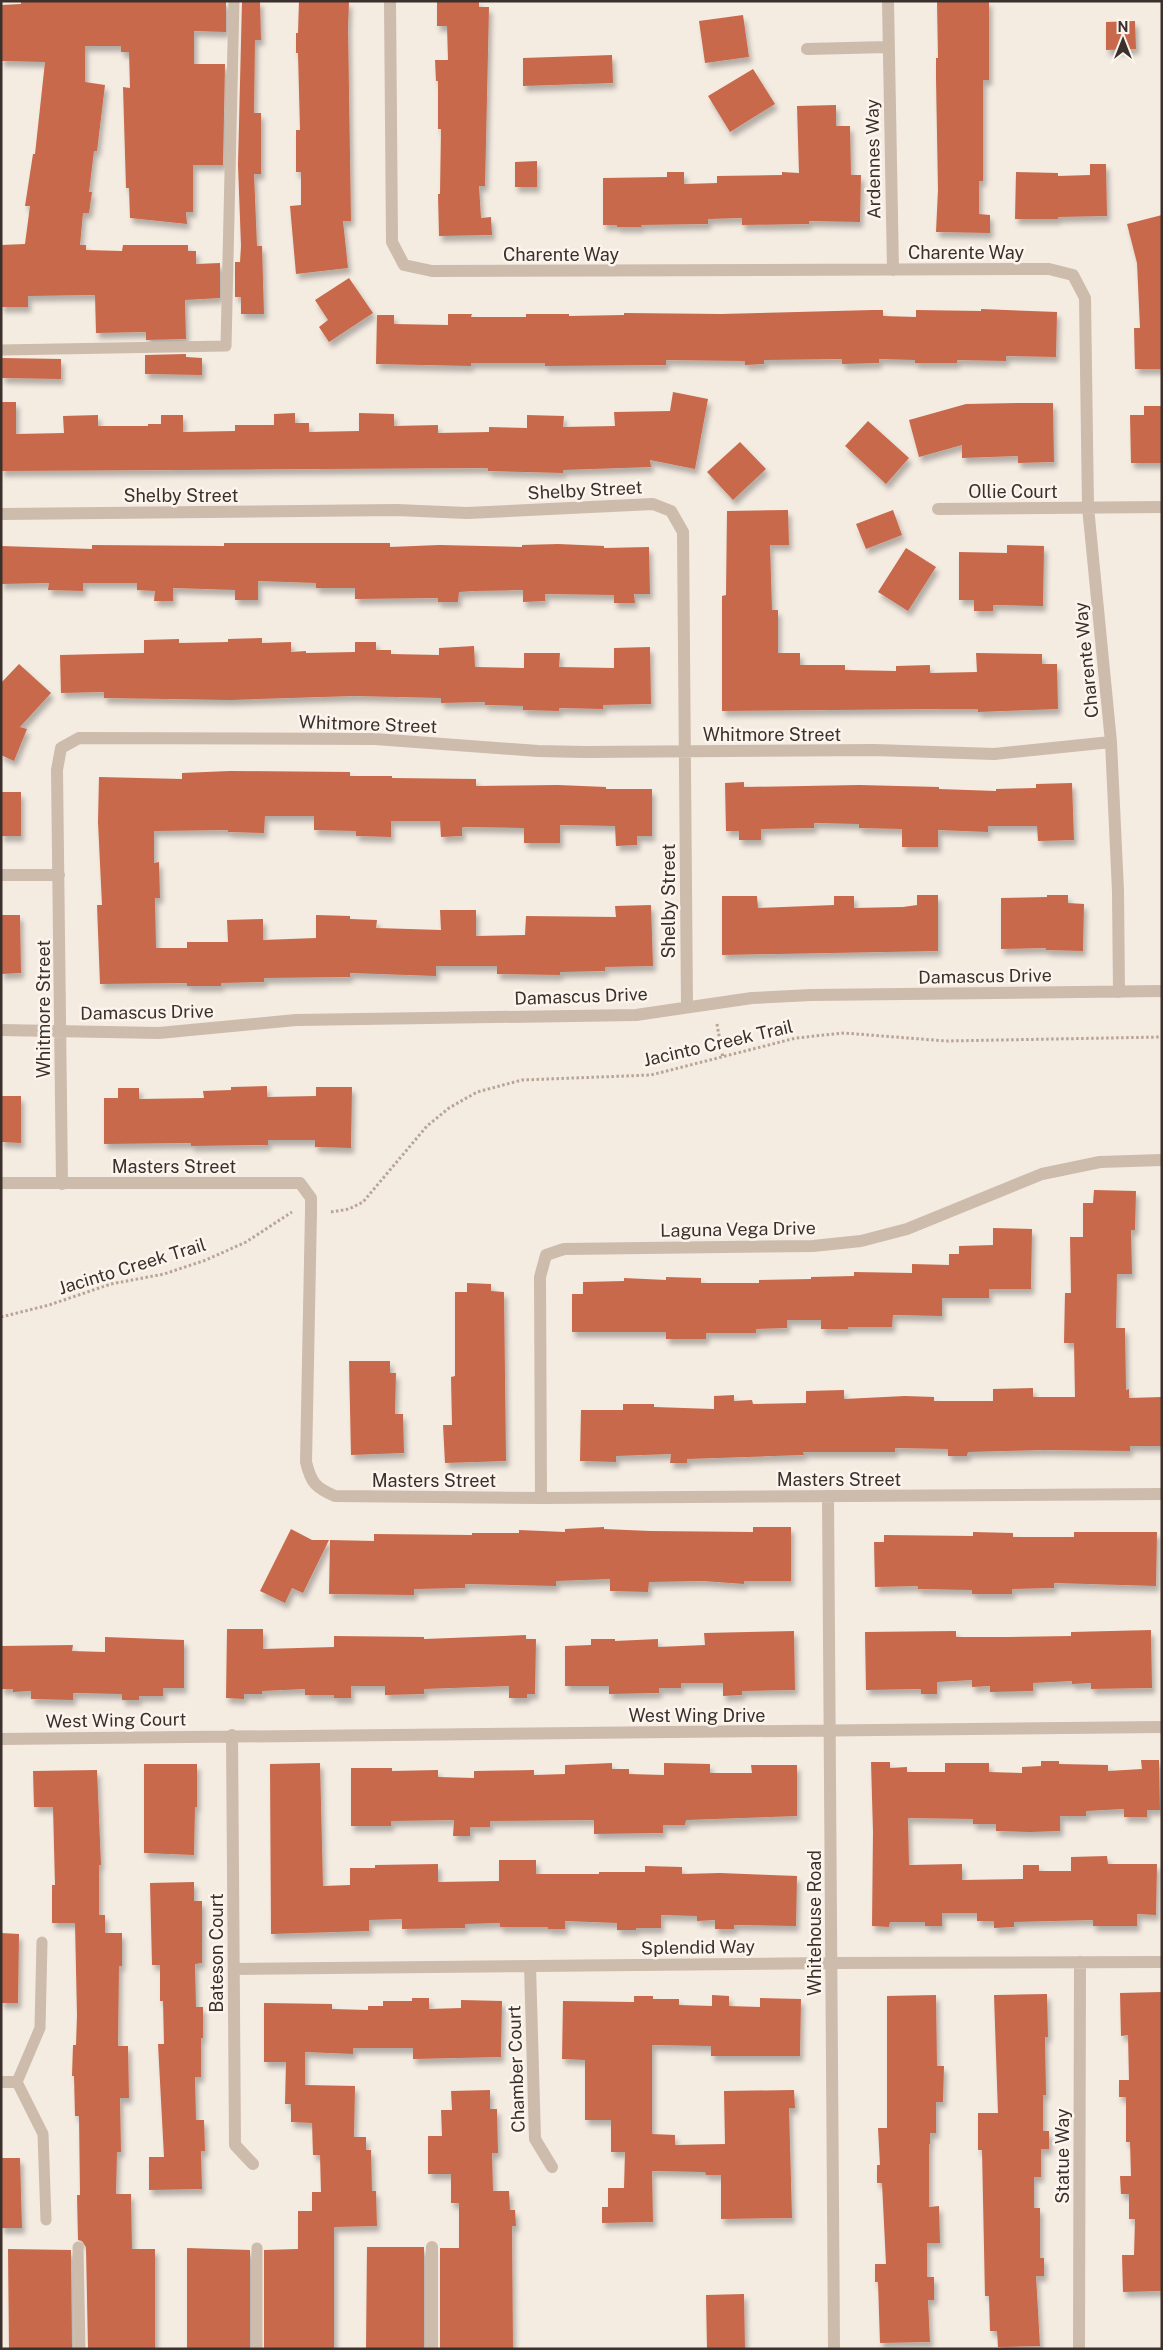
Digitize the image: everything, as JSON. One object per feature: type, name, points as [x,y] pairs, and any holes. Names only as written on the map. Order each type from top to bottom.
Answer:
[{"type":"street","name":"Charente Way","points":[[390,1],[392,242],[404,265],[432,272],[1049,269],[1073,274],[1085,298],[1088,507],[1111,742],[1118,891],[1120,992]]},
{"type":"street","name":"Ardennes Way","points":[[888,1],[893,270]]},
{"type":"street","points":[[807,50],[888,47]]},
{"type":"street","name":"Shelby Street","points":[[1,514],[396,510],[467,513],[653,504],[671,511],[683,532],[686,1006]]},
{"type":"street","name":"Ollie Court","points":[[938,509],[1162,506]]},
{"type":"street","name":"Whitmore Street","points":[[62,1184],[60,875],[57,770],[61,748],[79,738],[375,738],[538,752],[874,750],[994,754],[1111,742]]},
{"type":"street","points":[[1,875],[60,875]]},
{"type":"street","name":"Damascus Drive","points":[[1,1030],[159,1033],[296,1020],[636,1015],[686,1006],[752,998],[811,995],[1162,991]]},
{"type":"street","name":"Laguna Vega Drive","points":[[541,1498],[540,1277],[546,1255],[564,1248],[813,1246],[860,1241],[907,1230],[1042,1174],[1100,1162],[1162,1160]]},
{"type":"street","name":"Masters Street","points":[[1,1183],[300,1183],[311,1198],[306,1462],[310,1477],[319,1490],[336,1496],[541,1498],[1162,1494]]},
{"type":"street","name":"Whitehouse Road","points":[[828,1496],[834,2349]]},
{"type":"street","name":"West Wing Drive","points":[[232,1735],[830,1732],[1162,1728]]},
{"type":"street","name":"West Wing Court","points":[[1,1739],[232,1735]]},
{"type":"street","name":"Bateson Court","points":[[232,1735],[235,2145],[253,2164]]},
{"type":"street","name":"Statue Way","points":[[1079,2349],[1080,1962]]},
{"type":"street","name":"Splendid Way","points":[[234,1969],[1162,1962]]},
{"type":"street","name":"Chamber Court","points":[[530,1966],[535,2140],[552,2167]]},
{"type":"street","points":[[1,2082],[17,2082]]},
{"type":"street","points":[[432,2247],[432,2349]]},
{"type":"lane","points":[[1,350],[226,346],[234,1]]},
{"type":"lane","points":[[42,1942],[40,2028],[17,2082],[43,2134],[46,2220]]},
{"type":"lane","points":[[78,2247],[80,2349]]},
{"type":"lane","points":[[257,2248],[257,2349]]},
{"type":"path","points":[[717,1024],[723,1058]]},
{"type":"path","name":"Jacinto Creek Trail","points":[[331,1212],[349,1209],[363,1202],[427,1126],[440,1114],[477,1092],[522,1080],[556,1077],[651,1075],[796,1038],[844,1033],[946,1040],[1162,1037]]},
{"type":"path","name":"Jacinto Creek Trail","points":[[1,1317],[49,1305],[111,1284],[164,1274],[206,1260],[246,1242],[292,1212]]},
{"type":"building","points":[[21,1],[226,1],[226,32],[194,31],[194,64],[225,64],[223,165],[193,165],[193,212],[186,212],[187,224],[130,218],[129,188],[126,188],[123,87],[130,88],[129,52],[121,52],[121,46],[85,46],[85,82],[105,85],[97,151],[94,151],[89,192],[92,192],[89,213],[83,213],[80,245],[86,245],[86,250],[122,251],[123,245],[188,245],[188,251],[196,251],[196,264],[220,263],[220,298],[185,300],[186,339],[146,340],[146,332],[96,333],[95,295],[28,296],[28,307],[1,307],[1,245],[25,244],[30,206],[25,206],[33,154],[35,154],[45,62],[1,61],[1,5],[21,4]]},
{"type":"building","points":[[242,1],[260,1],[261,40],[255,40],[254,113],[261,113],[261,174],[254,174],[257,246],[262,246],[264,314],[241,314],[241,297],[235,297],[235,262],[240,262],[241,246],[238,165]]},
{"type":"building","points":[[299,1],[349,2],[351,221],[343,221],[348,268],[296,274],[290,206],[301,205],[301,172],[296,172],[296,130],[300,130],[298,53],[296,53]]},
{"type":"building","points":[[437,1],[479,1],[479,7],[489,7],[485,186],[479,186],[481,218],[491,217],[492,235],[439,236],[438,194],[440,194],[441,129],[438,129],[438,81],[436,81],[435,60],[448,60],[447,26],[437,26]]},
{"type":"building","points":[[937,1],[989,1],[989,80],[983,80],[983,181],[979,181],[979,214],[990,215],[990,233],[936,232],[938,190]]},
{"type":"building","points":[[743,15],[749,57],[705,63],[699,21]]},
{"type":"building","points":[[1135,21],[1136,49],[1106,50],[1106,22]]},
{"type":"building","points":[[612,55],[613,83],[523,86],[523,58]]},
{"type":"building","points":[[753,69],[775,104],[730,132],[708,96]]},
{"type":"building","points":[[836,105],[836,126],[850,126],[851,175],[861,175],[860,222],[809,221],[809,224],[742,225],[742,218],[708,219],[708,224],[641,225],[642,227],[603,225],[603,178],[667,177],[667,172],[684,172],[684,184],[717,183],[717,176],[782,175],[782,172],[799,173],[797,106]]},
{"type":"building","points":[[537,161],[537,187],[515,187],[515,162]]},
{"type":"building","points":[[1090,164],[1106,164],[1107,216],[1015,219],[1016,172],[1058,173],[1058,176],[1090,175]]},
{"type":"building","points":[[1162,215],[1162,369],[1135,369],[1134,328],[1140,328],[1137,263],[1127,224]]},
{"type":"building","points":[[349,278],[373,313],[329,342],[319,327],[328,320],[315,300]]},
{"type":"building","points":[[981,309],[1057,312],[1056,357],[1006,356],[1006,361],[957,360],[957,363],[915,363],[915,360],[879,359],[879,363],[842,364],[842,359],[764,360],[764,364],[745,365],[745,361],[666,360],[666,365],[545,366],[545,363],[471,363],[471,366],[376,364],[377,315],[394,315],[394,324],[448,325],[448,314],[472,314],[471,317],[526,317],[526,314],[569,314],[569,316],[624,315],[624,313],[721,314],[883,310],[883,316],[916,317],[916,310],[981,311]]},
{"type":"building","points":[[186,354],[186,357],[202,358],[202,375],[145,374],[145,355]]},
{"type":"building","points":[[2,358],[61,359],[61,379],[2,378]]},
{"type":"building","points":[[673,392],[708,399],[695,469],[650,460],[651,467],[563,470],[563,473],[488,471],[488,468],[1,471],[1,402],[16,402],[16,434],[64,433],[63,416],[98,415],[98,426],[148,426],[148,424],[161,424],[161,415],[183,415],[183,432],[235,431],[235,425],[274,425],[274,414],[295,413],[295,423],[309,423],[309,432],[359,431],[359,413],[394,414],[394,426],[438,425],[438,433],[489,432],[489,427],[527,428],[527,415],[564,416],[563,427],[615,426],[614,412],[670,411]]},
{"type":"building","points":[[1053,403],[1054,462],[1018,463],[1018,456],[962,458],[962,445],[919,457],[909,420],[966,404]]},
{"type":"building","points":[[1144,406],[1162,406],[1162,463],[1131,463],[1130,415],[1144,415]]},
{"type":"building","points":[[868,421],[909,458],[886,484],[845,446]]},
{"type":"building","points":[[740,442],[766,469],[733,500],[707,472]]},
{"type":"building","points":[[788,510],[789,545],[770,545],[772,610],[778,610],[778,653],[800,653],[800,665],[845,665],[845,670],[896,671],[896,666],[930,665],[930,673],[977,672],[976,653],[1042,654],[1042,664],[1057,664],[1058,709],[978,712],[978,709],[722,711],[722,596],[726,595],[727,511]]},
{"type":"building","points":[[893,510],[902,535],[866,549],[856,524]]},
{"type":"building","points":[[224,543],[390,543],[390,547],[439,545],[522,547],[522,545],[558,544],[604,546],[604,548],[649,547],[650,594],[634,594],[635,603],[614,603],[614,595],[545,594],[545,601],[523,602],[523,590],[474,591],[459,592],[458,602],[438,602],[438,598],[355,599],[355,588],[316,588],[316,583],[258,581],[258,600],[235,600],[235,590],[173,588],[173,601],[154,601],[155,591],[137,590],[137,583],[83,583],[83,591],[48,590],[49,583],[1,584],[1,546],[92,549],[92,545],[224,546]]},
{"type":"building","points":[[1007,545],[1044,546],[1043,606],[993,605],[993,611],[974,611],[974,600],[959,600],[959,552],[1007,553]]},
{"type":"building","points":[[906,548],[936,567],[908,611],[878,592]]},
{"type":"building","points":[[262,638],[262,643],[291,642],[291,652],[306,651],[306,653],[355,652],[355,642],[376,642],[376,650],[391,650],[391,654],[439,655],[439,648],[474,646],[475,667],[524,668],[524,653],[560,653],[559,667],[614,668],[614,648],[650,647],[651,704],[603,705],[603,709],[559,708],[559,711],[523,710],[523,706],[485,705],[485,702],[441,703],[441,698],[354,696],[230,700],[104,698],[104,692],[61,693],[60,655],[144,653],[144,640],[179,639],[179,643],[228,642],[228,639]]},
{"type":"building","points":[[19,664],[51,693],[20,727],[27,729],[14,761],[1,755],[1,683]]},
{"type":"building","points":[[230,771],[350,772],[350,776],[476,779],[476,786],[558,785],[606,787],[606,789],[652,789],[652,836],[637,836],[637,845],[616,846],[615,826],[560,825],[560,843],[524,843],[524,828],[462,827],[462,836],[441,837],[440,821],[391,821],[391,837],[356,836],[356,831],[314,830],[314,816],[265,816],[264,833],[228,832],[228,830],[154,831],[154,863],[159,862],[160,898],[155,898],[156,948],[187,948],[187,942],[228,942],[227,920],[263,919],[263,940],[316,938],[316,915],[350,916],[350,919],[377,920],[376,928],[441,930],[440,910],[476,910],[476,936],[525,935],[526,916],[616,917],[615,906],[651,905],[653,966],[605,967],[605,971],[560,972],[560,975],[497,974],[497,966],[436,966],[436,976],[350,973],[350,977],[264,978],[264,982],[221,983],[221,986],[187,986],[187,983],[100,984],[97,905],[102,905],[98,822],[99,777],[182,779],[182,773]]},
{"type":"building","points":[[744,782],[744,787],[859,785],[939,787],[939,789],[996,791],[996,789],[1036,788],[1036,784],[1072,783],[1074,840],[1038,841],[1037,826],[988,826],[988,832],[938,830],[938,847],[902,847],[902,829],[859,828],[859,824],[814,823],[814,828],[761,829],[761,840],[739,840],[739,831],[726,831],[725,783]]},
{"type":"building","points":[[1,792],[21,792],[21,836],[1,836]]},
{"type":"building","points":[[917,895],[938,895],[938,951],[722,955],[722,896],[757,896],[758,908],[834,905],[834,896],[854,896],[854,908],[917,905]]},
{"type":"building","points":[[1047,895],[1068,895],[1068,903],[1084,904],[1083,951],[1046,950],[1046,948],[1001,949],[1001,898],[1047,897]]},
{"type":"building","points":[[1,915],[20,915],[21,973],[1,974]]},
{"type":"building","points":[[267,1086],[267,1097],[316,1096],[316,1087],[352,1087],[351,1148],[315,1147],[315,1140],[268,1140],[268,1145],[191,1146],[191,1143],[104,1144],[104,1098],[118,1098],[118,1088],[139,1088],[139,1099],[204,1098],[203,1091],[231,1090],[231,1087]]},
{"type":"building","points":[[1,1096],[21,1096],[21,1143],[1,1142]]},
{"type":"building","points":[[1094,1190],[1136,1191],[1135,1230],[1131,1230],[1132,1274],[1117,1274],[1116,1328],[1125,1328],[1126,1390],[1129,1389],[1129,1398],[1162,1397],[1162,1446],[1130,1446],[1130,1451],[1044,1450],[968,1452],[967,1456],[948,1456],[948,1449],[895,1448],[895,1452],[803,1452],[804,1455],[687,1459],[687,1463],[670,1463],[671,1454],[616,1456],[616,1462],[580,1461],[581,1410],[623,1410],[623,1404],[654,1404],[654,1407],[714,1409],[714,1396],[734,1395],[734,1401],[752,1400],[753,1404],[806,1403],[806,1391],[844,1390],[844,1399],[905,1396],[934,1397],[934,1401],[993,1401],[993,1389],[1033,1388],[1033,1397],[1075,1397],[1074,1343],[1064,1343],[1065,1293],[1071,1293],[1070,1237],[1083,1237],[1083,1203],[1093,1203]]},
{"type":"building","points":[[993,1228],[1032,1229],[1031,1289],[989,1289],[989,1298],[942,1298],[942,1316],[893,1315],[892,1327],[848,1327],[848,1329],[821,1329],[821,1320],[787,1320],[787,1328],[756,1329],[756,1333],[706,1333],[706,1339],[666,1339],[666,1332],[572,1332],[572,1294],[583,1294],[583,1282],[624,1281],[624,1278],[666,1280],[666,1277],[701,1278],[701,1283],[759,1283],[759,1280],[854,1276],[854,1272],[912,1273],[912,1264],[949,1265],[949,1254],[959,1254],[959,1246],[993,1245]]},
{"type":"building","points":[[467,1283],[491,1284],[491,1291],[504,1292],[506,1461],[445,1463],[443,1425],[452,1425],[451,1377],[455,1376],[455,1292],[467,1292]]},
{"type":"building","points":[[349,1361],[390,1361],[390,1373],[396,1373],[395,1414],[403,1414],[404,1453],[351,1455]]},
{"type":"building","points":[[604,1527],[604,1529],[650,1531],[753,1532],[753,1527],[791,1527],[791,1581],[744,1581],[744,1584],[703,1581],[649,1582],[648,1592],[610,1591],[610,1579],[556,1581],[556,1586],[465,1584],[465,1588],[414,1589],[414,1595],[329,1594],[330,1540],[374,1541],[374,1534],[472,1535],[472,1533],[519,1533],[519,1530],[565,1532],[565,1529]]},
{"type":"building","points":[[291,1529],[312,1540],[329,1540],[303,1593],[292,1588],[285,1603],[260,1591]]},
{"type":"building","points":[[973,1532],[1013,1533],[1013,1537],[1074,1537],[1074,1532],[1157,1532],[1156,1586],[1054,1583],[1054,1588],[1012,1589],[1012,1594],[972,1594],[972,1590],[918,1589],[918,1586],[875,1587],[874,1542],[884,1542],[884,1535],[973,1536]]},
{"type":"building","points":[[227,1629],[263,1629],[263,1649],[334,1647],[334,1636],[424,1637],[424,1639],[526,1635],[526,1639],[536,1639],[535,1694],[527,1694],[527,1698],[509,1698],[509,1686],[424,1689],[424,1694],[385,1695],[385,1686],[351,1686],[351,1698],[334,1698],[334,1695],[305,1695],[305,1689],[262,1691],[262,1694],[244,1694],[244,1699],[226,1698]]},
{"type":"building","points":[[1151,1630],[1152,1688],[1091,1689],[1091,1683],[1072,1684],[1072,1681],[1033,1683],[1033,1691],[990,1692],[990,1686],[972,1687],[972,1680],[937,1682],[937,1694],[921,1694],[921,1689],[866,1690],[865,1632],[956,1631],[956,1637],[1008,1637],[1071,1636],[1071,1632]]},
{"type":"building","points":[[794,1631],[795,1690],[742,1691],[742,1695],[723,1696],[723,1683],[681,1683],[681,1688],[659,1688],[659,1693],[609,1694],[609,1686],[565,1686],[565,1646],[591,1645],[591,1639],[615,1639],[615,1641],[658,1639],[658,1647],[705,1645],[704,1633]]},
{"type":"building","points":[[105,1637],[184,1640],[184,1688],[163,1688],[163,1696],[139,1696],[139,1700],[122,1700],[122,1694],[73,1693],[73,1700],[31,1699],[31,1691],[13,1692],[13,1689],[1,1689],[1,1646],[73,1645],[72,1651],[105,1652]]},
{"type":"building","points":[[1141,1760],[1159,1760],[1160,1810],[1147,1810],[1147,1817],[1124,1817],[1124,1809],[1086,1811],[1086,1816],[1060,1816],[1060,1831],[1030,1832],[996,1831],[996,1824],[973,1824],[973,1819],[908,1818],[909,1865],[962,1864],[962,1880],[1023,1879],[1023,1865],[1039,1865],[1039,1871],[1071,1871],[1071,1857],[1107,1856],[1108,1864],[1157,1864],[1156,1915],[1137,1914],[1137,1926],[1093,1926],[1093,1920],[1014,1922],[1014,1927],[994,1928],[994,1921],[977,1921],[977,1913],[942,1913],[942,1926],[925,1926],[925,1922],[890,1922],[889,1927],[872,1926],[873,1832],[871,1762],[890,1762],[890,1768],[907,1767],[907,1772],[945,1772],[945,1763],[989,1763],[989,1772],[1022,1773],[1022,1767],[1041,1766],[1041,1761],[1059,1761],[1059,1764],[1108,1765],[1108,1771],[1142,1769]]},
{"type":"building","points":[[320,1763],[323,1886],[350,1885],[350,1868],[375,1868],[375,1865],[438,1864],[438,1882],[499,1881],[499,1860],[536,1860],[536,1874],[645,1872],[645,1866],[682,1867],[682,1874],[720,1873],[797,1876],[796,1926],[734,1925],[734,1929],[715,1929],[715,1920],[697,1921],[697,1916],[661,1915],[661,1928],[636,1928],[636,1930],[617,1930],[617,1923],[565,1921],[565,1929],[500,1927],[500,1923],[465,1924],[465,1928],[402,1929],[402,1919],[369,1920],[369,1931],[271,1934],[270,1764]]},
{"type":"building","points":[[612,1763],[612,1769],[629,1769],[629,1774],[664,1775],[664,1763],[710,1764],[710,1773],[752,1773],[751,1765],[797,1765],[797,1816],[686,1820],[685,1825],[663,1825],[663,1833],[594,1834],[594,1820],[490,1821],[490,1827],[470,1827],[470,1836],[453,1836],[454,1820],[391,1821],[391,1826],[351,1826],[351,1768],[392,1768],[392,1771],[438,1770],[438,1777],[474,1778],[474,1771],[534,1770],[534,1775],[565,1774],[565,1765]]},
{"type":"building","points":[[144,1764],[197,1764],[194,1855],[144,1853]]},
{"type":"building","points":[[97,1770],[101,1865],[99,1865],[99,1915],[105,1915],[105,1933],[122,1933],[122,1966],[119,1966],[118,2046],[128,2046],[129,2098],[120,2098],[121,2152],[117,2152],[116,2194],[131,2194],[132,2249],[155,2249],[155,2349],[88,2349],[86,2247],[82,2241],[78,2240],[77,2195],[80,2195],[79,2116],[75,2116],[74,2076],[72,2076],[73,2045],[76,2045],[77,2015],[75,1923],[52,1923],[52,1885],[55,1885],[53,1807],[34,1807],[33,1771]]},
{"type":"building","points":[[194,1882],[194,1901],[202,1901],[202,1963],[195,1964],[196,2007],[203,2007],[203,2038],[201,2038],[201,2077],[195,2077],[196,2120],[204,2120],[205,2151],[201,2151],[202,2189],[149,2190],[149,2157],[164,2157],[158,2044],[164,2044],[163,2001],[160,2001],[160,1965],[152,1965],[150,1883]]},
{"type":"building","points":[[1,1933],[19,1934],[18,2003],[1,2003]]},
{"type":"building","points":[[1162,1992],[1162,2291],[1123,2292],[1122,2255],[1134,2255],[1135,2219],[1129,2219],[1129,2194],[1121,2194],[1120,2176],[1131,2176],[1130,2142],[1126,2142],[1126,2097],[1119,2097],[1119,2080],[1129,2080],[1128,2035],[1121,2036],[1120,1993]]},
{"type":"building","points":[[1047,1994],[1048,2037],[1045,2037],[1046,2095],[1043,2095],[1043,2131],[1049,2131],[1049,2149],[1041,2149],[1041,2177],[1034,2177],[1034,2208],[1040,2208],[1040,2258],[1044,2258],[1044,2276],[1036,2276],[1040,2346],[998,2347],[997,2331],[990,2331],[989,2296],[985,2296],[982,2150],[978,2150],[978,2113],[998,2113],[994,1995]]},
{"type":"building","points":[[712,1995],[729,1996],[729,2006],[760,2007],[760,1998],[801,1999],[800,2056],[711,2056],[711,2046],[652,2045],[652,2134],[675,2135],[675,2145],[725,2144],[724,2091],[794,2090],[795,2108],[789,2108],[792,2218],[721,2219],[721,2175],[706,2175],[705,2172],[652,2171],[653,2222],[602,2223],[602,2207],[608,2207],[608,2188],[624,2188],[625,2152],[611,2152],[611,2120],[585,2120],[585,2060],[562,2059],[563,2001],[634,2002],[634,1996],[653,1996],[653,1999],[679,1999],[679,2005],[712,2006]]},
{"type":"building","points":[[936,1995],[937,2066],[944,2066],[943,2102],[936,2102],[936,2133],[930,2133],[929,2144],[929,2207],[939,2206],[940,2243],[927,2243],[927,2277],[934,2277],[934,2300],[928,2300],[930,2342],[880,2343],[878,2282],[875,2282],[875,2264],[886,2264],[882,2183],[877,2183],[877,2165],[880,2165],[878,2128],[887,2128],[887,1996]]},
{"type":"building","points":[[412,1998],[429,1998],[429,2009],[461,2008],[461,2000],[502,2001],[501,2057],[413,2059],[413,2048],[353,2048],[353,2054],[305,2052],[305,2085],[355,2086],[354,2137],[366,2137],[366,2150],[371,2150],[372,2191],[376,2191],[377,2226],[334,2227],[334,2349],[264,2349],[264,2250],[298,2249],[298,2211],[312,2211],[312,2192],[321,2192],[320,2155],[313,2155],[312,2123],[291,2122],[291,2104],[285,2104],[286,2062],[264,2062],[264,2003],[332,2004],[332,2009],[368,2010],[368,2006],[383,2006],[383,2001],[412,2001]]},
{"type":"building","points":[[490,2090],[490,2109],[497,2109],[498,2153],[492,2153],[493,2191],[509,2191],[510,2210],[515,2210],[516,2226],[512,2226],[513,2349],[440,2349],[440,2248],[459,2248],[459,2203],[451,2203],[451,2174],[428,2174],[428,2136],[442,2136],[441,2110],[452,2110],[451,2091]]},
{"type":"building","points":[[1,2158],[20,2158],[22,2228],[1,2228]]},
{"type":"building","points":[[367,2247],[424,2247],[424,2349],[366,2349]]},
{"type":"building","points":[[187,2248],[250,2250],[250,2349],[187,2349]]},
{"type":"building","points":[[8,2249],[71,2250],[72,2349],[9,2349]]},
{"type":"building","points":[[744,2294],[745,2349],[707,2349],[706,2295]]}]
